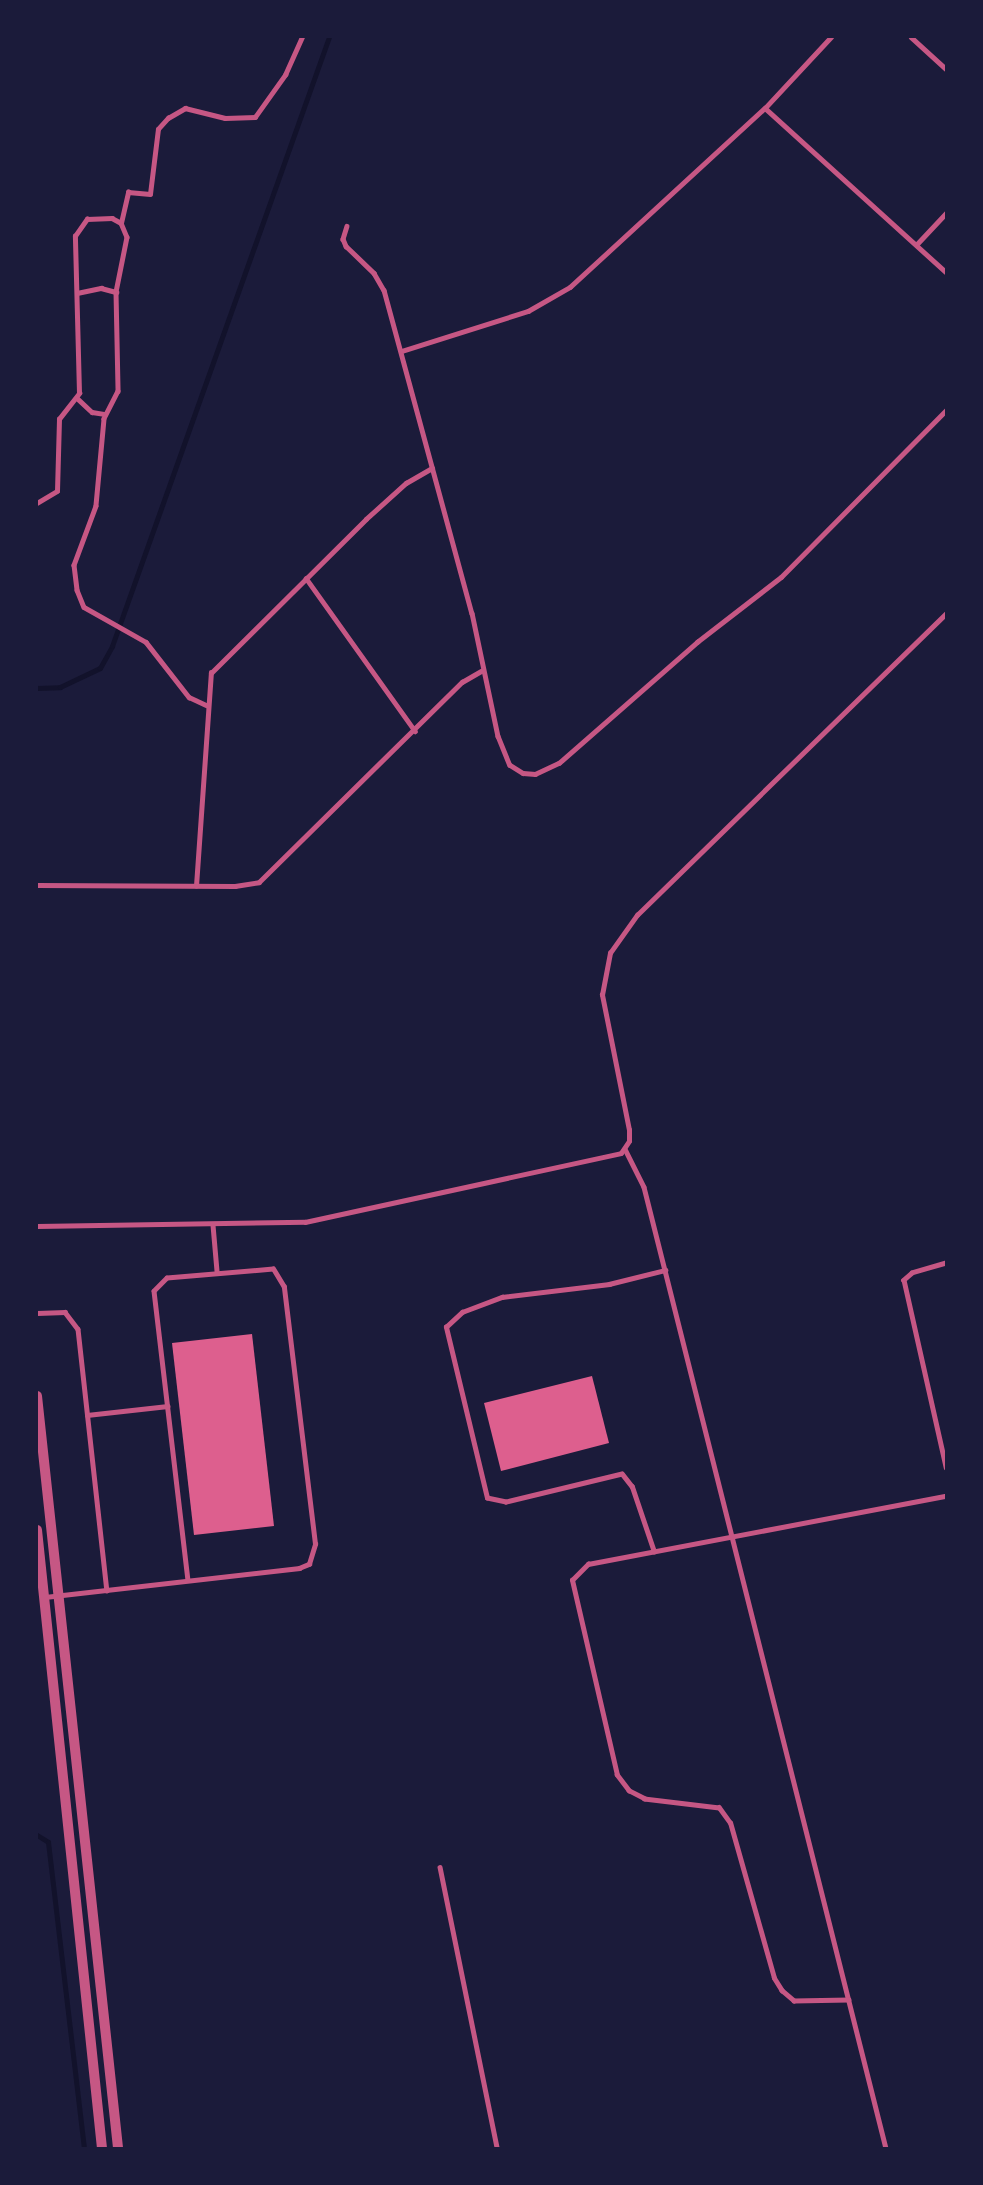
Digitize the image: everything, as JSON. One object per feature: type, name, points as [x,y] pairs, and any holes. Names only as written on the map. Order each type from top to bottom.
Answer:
[{"type":"street","points":[[37,1396],[118,2148]]},
{"type":"street","points":[[37,1530],[102,2148]]},
{"type":"lane","points":[[206,705],[189,698],[157,652],[128,631],[84,607],[74,573],[96,506],[105,414],[118,391],[117,292],[127,246],[121,223],[128,192],[150,194],[158,129],[168,118],[185,108],[225,118],[255,117],[285,75],[302,37]]},
{"type":"lane","points":[[402,351],[528,311],[570,287],[765,108],[831,37]]},
{"type":"lane","points":[[911,37],[946,69]]},
{"type":"lane","points":[[765,108],[946,272]]},
{"type":"lane","points":[[916,245],[946,213]]},
{"type":"lane","points":[[37,503],[57,491],[59,419],[78,399],[77,230],[94,216],[121,223]]},
{"type":"lane","points":[[347,226],[343,239],[380,281],[402,351],[472,613],[481,671],[503,754],[523,773],[547,771],[602,728],[706,635],[781,577],[946,410]]},
{"type":"lane","points":[[77,293],[100,288],[117,292]]},
{"type":"lane","points":[[78,399],[92,412],[105,414]]},
{"type":"lane","points":[[196,886],[206,705],[211,673],[306,577],[406,482],[432,468]]},
{"type":"lane","points":[[306,577],[415,732]]},
{"type":"lane","points":[[886,2148],[734,1537],[640,1174],[625,1149],[629,1130],[626,1102],[602,995],[610,953],[637,915],[946,614]]},
{"type":"lane","points":[[37,885],[247,885],[270,875],[462,682],[481,671]]},
{"type":"lane","points":[[37,1226],[305,1222],[625,1149]]},
{"type":"lane","points":[[213,1225],[216,1271]]},
{"type":"lane","points":[[946,1263],[912,1273],[904,1280],[946,1468]]},
{"type":"lane","points":[[44,1597],[299,1567],[314,1556],[281,1276],[262,1267],[167,1278],[158,1282],[154,1291],[188,1580]]},
{"type":"lane","points":[[654,1552],[632,1486],[622,1474],[506,1502],[487,1498],[446,1326],[462,1312],[502,1297],[609,1284],[665,1270]]},
{"type":"lane","points":[[37,1313],[65,1312],[74,1318],[88,1415],[107,1590]]},
{"type":"lane","points":[[88,1415],[167,1406]]},
{"type":"lane","points":[[849,2000],[794,2001],[782,1991],[774,1978],[730,1822],[719,1808],[705,1802],[645,1799],[629,1791],[617,1776],[572,1580],[588,1564],[946,1496]]},
{"type":"lane","points":[[440,1867],[498,2148]]},
{"type":"building","points":[[252,1334],[274,1526],[194,1535],[172,1343]]},
{"type":"building","points":[[592,1376],[609,1443],[501,1471],[484,1403]]},
{"type":"waterway","points":[[37,688],[60,687],[100,668],[112,646],[329,37]]},
{"type":"waterway","points":[[37,1835],[48,1842],[84,2148]]}]
